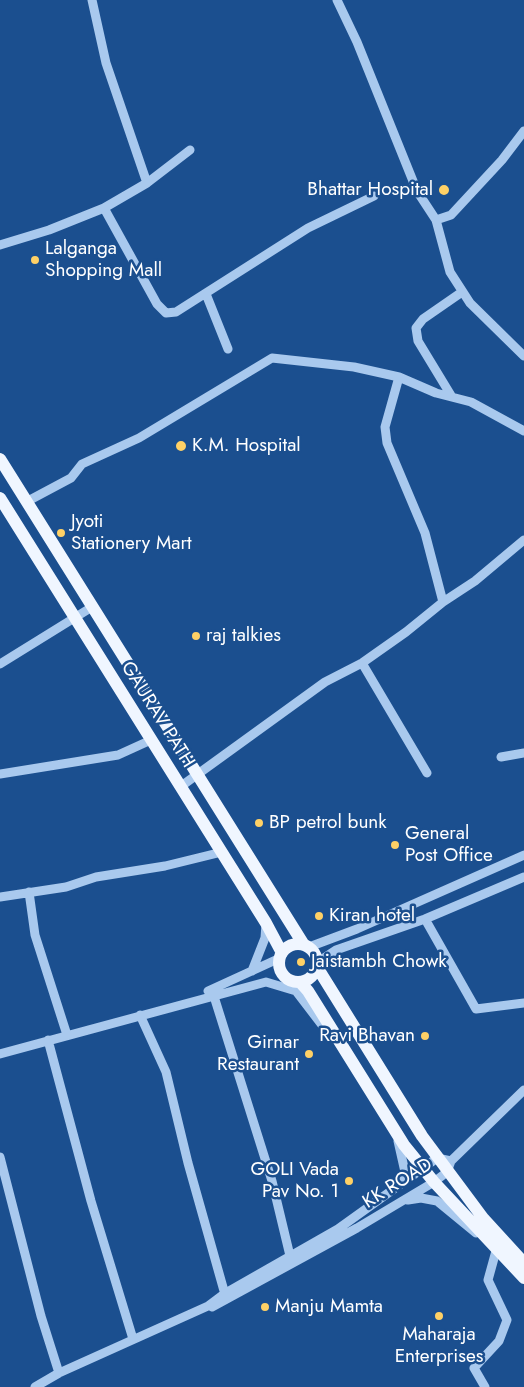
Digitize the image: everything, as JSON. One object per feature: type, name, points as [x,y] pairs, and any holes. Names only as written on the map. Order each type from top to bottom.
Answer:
[{"type":"main road","points":[[0,459],[306,946],[371,1056],[437,1158],[449,1166],[500,1246],[524,1278]]},
{"type":"main road","name":"GAURAV PATH","points":[[0,498],[266,922],[281,956]]},
{"type":"main road","points":[[306,946],[292,945],[281,956],[281,971],[284,976],[294,982],[300,982],[311,978],[317,965]]},
{"type":"main road","points":[[300,982],[308,991],[393,1128],[434,1182],[483,1236],[524,1262]]},
{"type":"street","points":[[92,0],[106,63],[147,183]]},
{"type":"street","points":[[337,0],[357,42],[417,191],[436,220],[450,272],[470,303],[524,356]]},
{"type":"street","points":[[436,220],[451,215],[502,160],[524,131]]},
{"type":"street","points":[[0,245],[49,230],[104,208],[147,183],[190,150]]},
{"type":"street","points":[[104,208],[158,304],[166,313],[176,312],[308,228],[374,196]]},
{"type":"street","points":[[452,397],[418,341],[416,328],[424,319],[462,292]]},
{"type":"street","points":[[206,294],[228,349]]},
{"type":"street","points":[[26,502],[70,478],[82,464],[139,438],[272,358],[354,366],[399,378],[471,402],[524,431]]},
{"type":"street","points":[[399,378],[384,427],[387,443],[425,533],[443,602]]},
{"type":"street","points":[[180,787],[277,719],[325,682],[362,663],[406,632],[443,602],[475,581],[524,540]]},
{"type":"street","points":[[0,664],[92,607]]},
{"type":"street","points":[[362,663],[427,773]]},
{"type":"street","points":[[0,774],[118,754],[151,740]]},
{"type":"street","points":[[500,757],[524,753]]},
{"type":"street","points":[[0,897],[66,887],[96,878],[165,866],[222,852]]},
{"type":"street","points":[[306,946],[357,929],[524,855]]},
{"type":"street","points":[[317,965],[336,950],[424,919],[524,877]]},
{"type":"street","points":[[29,892],[35,935],[67,1035]]},
{"type":"street","points":[[424,919],[476,1009],[524,1003]]},
{"type":"street","points":[[252,971],[265,938],[266,922]]},
{"type":"street","points":[[213,993],[281,956]]},
{"type":"street","points":[[0,1054],[213,993],[266,982],[296,991],[332,1039],[346,1051]]},
{"type":"street","points":[[213,993],[272,1181],[291,1260]]},
{"type":"street","points":[[140,1015],[166,1072],[226,1298]]},
{"type":"street","points":[[48,1040],[91,1201],[133,1339]]},
{"type":"street","name":"KK ROAD","points":[[35,1387],[59,1373],[226,1298],[291,1260],[403,1201],[434,1182],[524,1090]]},
{"type":"street","points":[[393,1128],[405,1172],[402,1182]]},
{"type":"street","points":[[0,1157],[41,1316],[59,1373]]},
{"type":"street","name":"KK ROAD","points":[[291,1260],[338,1229],[437,1158]]},
{"type":"street","points":[[403,1201],[421,1198],[436,1201],[472,1231],[483,1236]]},
{"type":"street","points":[[484,1387],[474,1368],[499,1341],[507,1320],[488,1280],[500,1246]]},
{"type":"place","name":"Bhattar Hospital","points":[[444,190]]},
{"type":"place","name":"Lalganga Shopping Mall","points":[[35,260]]},
{"type":"place","name":"K.M. Hospital","points":[[181,446]]},
{"type":"place","name":"Jyoti Stationery Mart","points":[[61,533]]},
{"type":"place","name":"raj talkies","points":[[196,636]]},
{"type":"place","name":"BP petrol bunk","points":[[259,823]]},
{"type":"place","name":"General Post Office","points":[[395,845]]},
{"type":"place","name":"Kiran hotel","points":[[319,916]]},
{"type":"place","name":"Jaistambh Chowk","points":[[301,962]]},
{"type":"place","name":"Ravi Bhavan","points":[[425,1036]]},
{"type":"place","name":"Girnar Restaurant","points":[[309,1054]]},
{"type":"place","name":"GOLI Vada Pav No. 1","points":[[349,1181]]},
{"type":"place","name":"Manju Mamta","points":[[265,1307]]},
{"type":"place","name":"Maharaja Enterprises","points":[[439,1316]]}]
